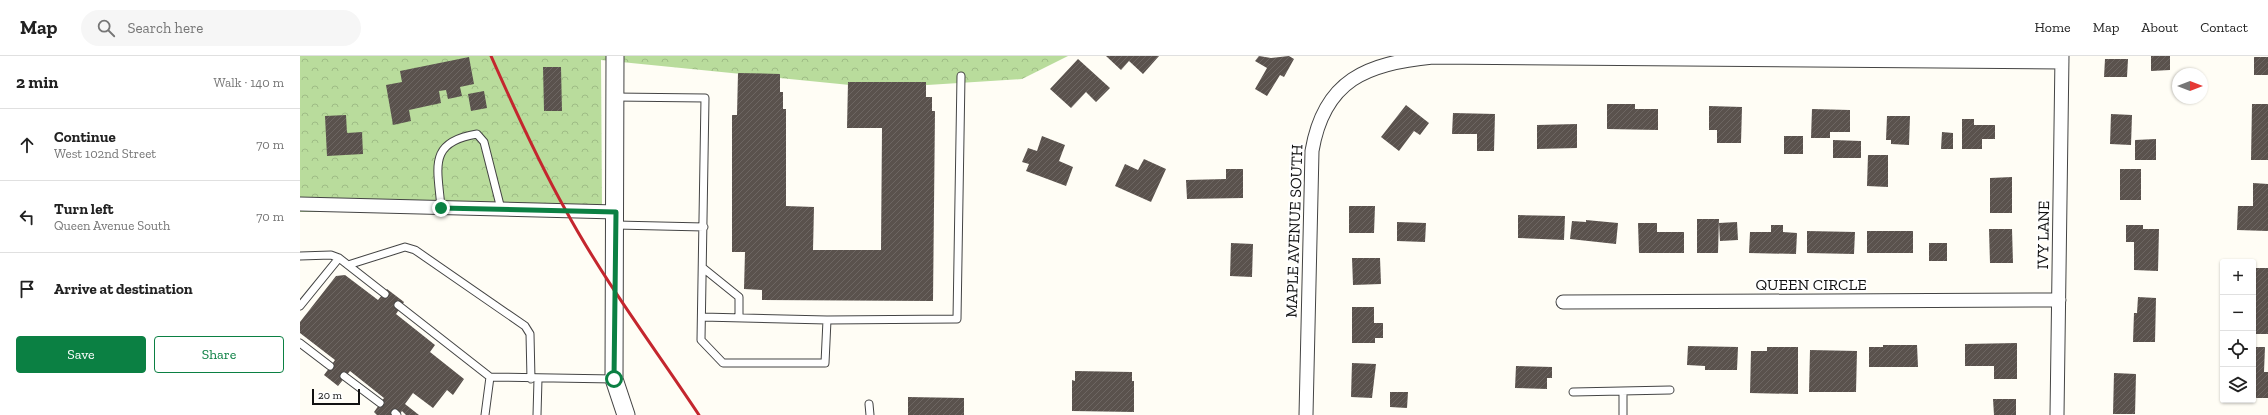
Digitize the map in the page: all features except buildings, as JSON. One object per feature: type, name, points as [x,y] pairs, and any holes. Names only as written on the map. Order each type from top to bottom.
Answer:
[{"type":"street","points":[[615,56],[614,97],[616,218],[614,379],[626,415]]},
{"type":"street","name":"MAPLE AVENUE SOUTH","points":[[1306,415],[1312,151],[1316,128],[1325,108],[1339,90],[1357,76],[1379,66],[1404,60],[1433,56],[2062,59]]},
{"type":"street","name":"IVY LANE","points":[[2057,415],[2062,59]]},
{"type":"street","points":[[300,204],[501,209],[616,218]]},
{"type":"street","name":"QUEEN CIRCLE","points":[[1563,302],[2059,300]]},
{"type":"lane","points":[[702,316],[827,320],[957,319],[961,76]]},
{"type":"lane","points":[[614,97],[705,98],[701,340],[723,363],[825,363],[827,320]]},
{"type":"lane","points":[[441,208],[437,162],[444,147],[458,137],[477,134],[484,142],[501,209]]},
{"type":"lane","points":[[616,218],[704,227]]},
{"type":"lane","points":[[348,265],[405,247],[416,250],[525,326],[530,334],[537,415]]},
{"type":"lane","points":[[300,256],[331,256],[340,258],[385,294]]},
{"type":"lane","points":[[300,306],[340,258]]},
{"type":"lane","points":[[703,268],[739,297],[739,318]]},
{"type":"lane","points":[[398,305],[490,377],[534,379],[614,379]]},
{"type":"lane","points":[[300,344],[330,366]]},
{"type":"lane","points":[[344,376],[380,403]]},
{"type":"lane","points":[[485,415],[490,377]]},
{"type":"lane","points":[[1573,392],[1670,390]]},
{"type":"lane","points":[[1623,391],[1623,415]]},
{"type":"lane","points":[[870,404],[870,415]]},
{"type":"green space","points":[[300,56],[1068,56],[1022,79],[880,88],[601,60],[602,211],[300,212]]},
{"type":"railway","points":[[491,56],[535,152],[580,236],[613,288],[699,415]]},
{"type":"route","points":[[441,208],[616,212],[614,379]]}]
